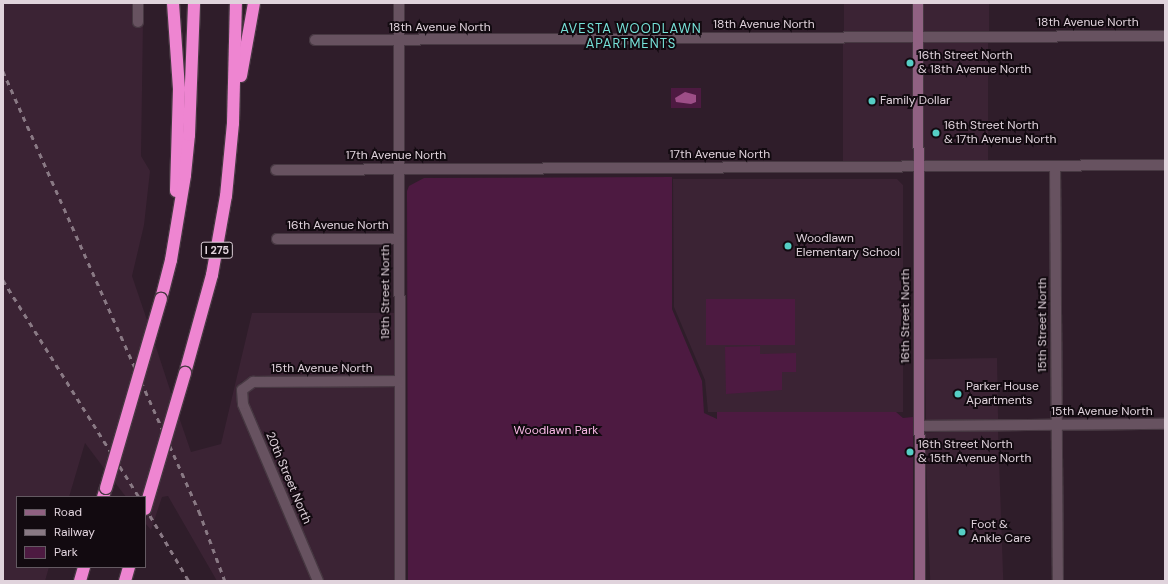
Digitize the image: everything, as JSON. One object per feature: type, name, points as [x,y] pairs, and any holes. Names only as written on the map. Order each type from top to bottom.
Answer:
[{"type":"highway","points":[[171,260],[179,118],[173,3]]},
{"type":"highway","points":[[105,493],[171,260],[190,135],[194,3]]},
{"type":"highway","name":"I 275","points":[[146,506],[212,274],[222,225],[233,123],[236,3]]},
{"type":"highway","points":[[233,123],[254,3]]},
{"type":"highway","points":[[80,581],[84,568]]},
{"type":"highway","points":[[125,581],[129,568]]},
{"type":"street","points":[[138,3],[138,22]]},
{"type":"street","name":"19th Street North","points":[[399,3],[398,239],[400,581]]},
{"type":"street","name":"16th Street North","points":[[918,3],[920,581]]},
{"type":"street","name":"18th Avenue North","points":[[315,40],[399,41],[1165,36]]},
{"type":"street","name":"17th Avenue North","points":[[276,170],[1165,165]]},
{"type":"street","name":"15th Street North","points":[[1056,166],[1058,581]]},
{"type":"street","name":"16th Avenue North","points":[[277,239],[398,239]]},
{"type":"street","name":"15th Avenue North","points":[[246,385],[253,382],[399,381]]},
{"type":"street","name":"20th Street North","points":[[246,385],[241,396],[242,404],[318,581]]},
{"type":"street","name":"15th Avenue North","points":[[919,426],[1165,424]]},
{"type":"shaded area","points":[[3,3],[133,3],[143,22],[141,156],[150,171],[144,225],[132,276],[149,326],[106,471],[85,443],[69,496],[16,496],[16,568],[49,568],[45,581],[3,581]]},
{"type":"shaded area","points":[[844,3],[914,3],[914,32],[844,32]]},
{"type":"shaded area","points":[[922,3],[989,3],[989,32],[922,32]]},
{"type":"shaded area","points":[[843,42],[914,42],[914,162],[843,162]]},
{"type":"shaded area","points":[[923,42],[988,42],[988,161],[923,161]]},
{"type":"shaded area","points":[[685,92],[696,95],[696,102],[691,104],[676,102],[675,98]]},
{"type":"shaded area","name":"Woodlawn Elementary School","points":[[673,179],[897,179],[903,185],[903,412],[708,412],[705,380],[674,307]]},
{"type":"shaded area","points":[[252,313],[394,313],[395,376],[253,377],[241,382],[238,389],[239,406],[314,581],[217,581],[168,496],[162,497],[151,530],[146,524],[146,520],[179,417],[191,452],[221,444]]},
{"type":"shaded area","points":[[154,341],[174,402],[143,496],[125,496],[113,480]]},
{"type":"shaded area","points":[[997,358],[998,420],[926,421],[925,359]]},
{"type":"shaded area","points":[[395,386],[396,581],[323,581],[247,402],[246,392],[253,387]]},
{"type":"shaded area","points":[[998,430],[1003,581],[930,581],[925,433]]},
{"type":"green space","points":[[671,88],[701,88],[701,108],[671,108]]},
{"type":"green space","name":"Woodlawn Park","points":[[672,177],[672,309],[702,381],[704,413],[717,419],[717,412],[896,412],[903,418],[913,417],[913,581],[408,581],[407,191],[409,186],[424,178]]},
{"type":"green space","points":[[706,299],[795,299],[795,345],[706,345]]},
{"type":"green space","points":[[760,346],[760,354],[796,353],[796,372],[782,372],[782,390],[726,394],[725,347]]},
{"type":"railway","points":[[3,71],[199,511],[225,581]]},
{"type":"railway","points":[[3,280],[138,496]]},
{"type":"railway","points":[[146,509],[189,581]]},
{"type":"place","name":"16th Street North & 18th Avenue North","points":[[910,63]]},
{"type":"place","name":"Family Dollar","points":[[872,101]]},
{"type":"place","name":"16th Street North & 17th Avenue North","points":[[936,133]]},
{"type":"place","name":"Woodlawn Elementary School","points":[[788,246]]},
{"type":"place","name":"Parker House Apartments","points":[[958,394]]},
{"type":"place","name":"16th Street North & 15th Avenue North","points":[[910,452]]},
{"type":"place","name":"Foot & Ankle Care","points":[[962,532]]},
{"type":"district","name":"AVESTA WOODLAWN APARTMENTS","points":[[631,38]]}]
